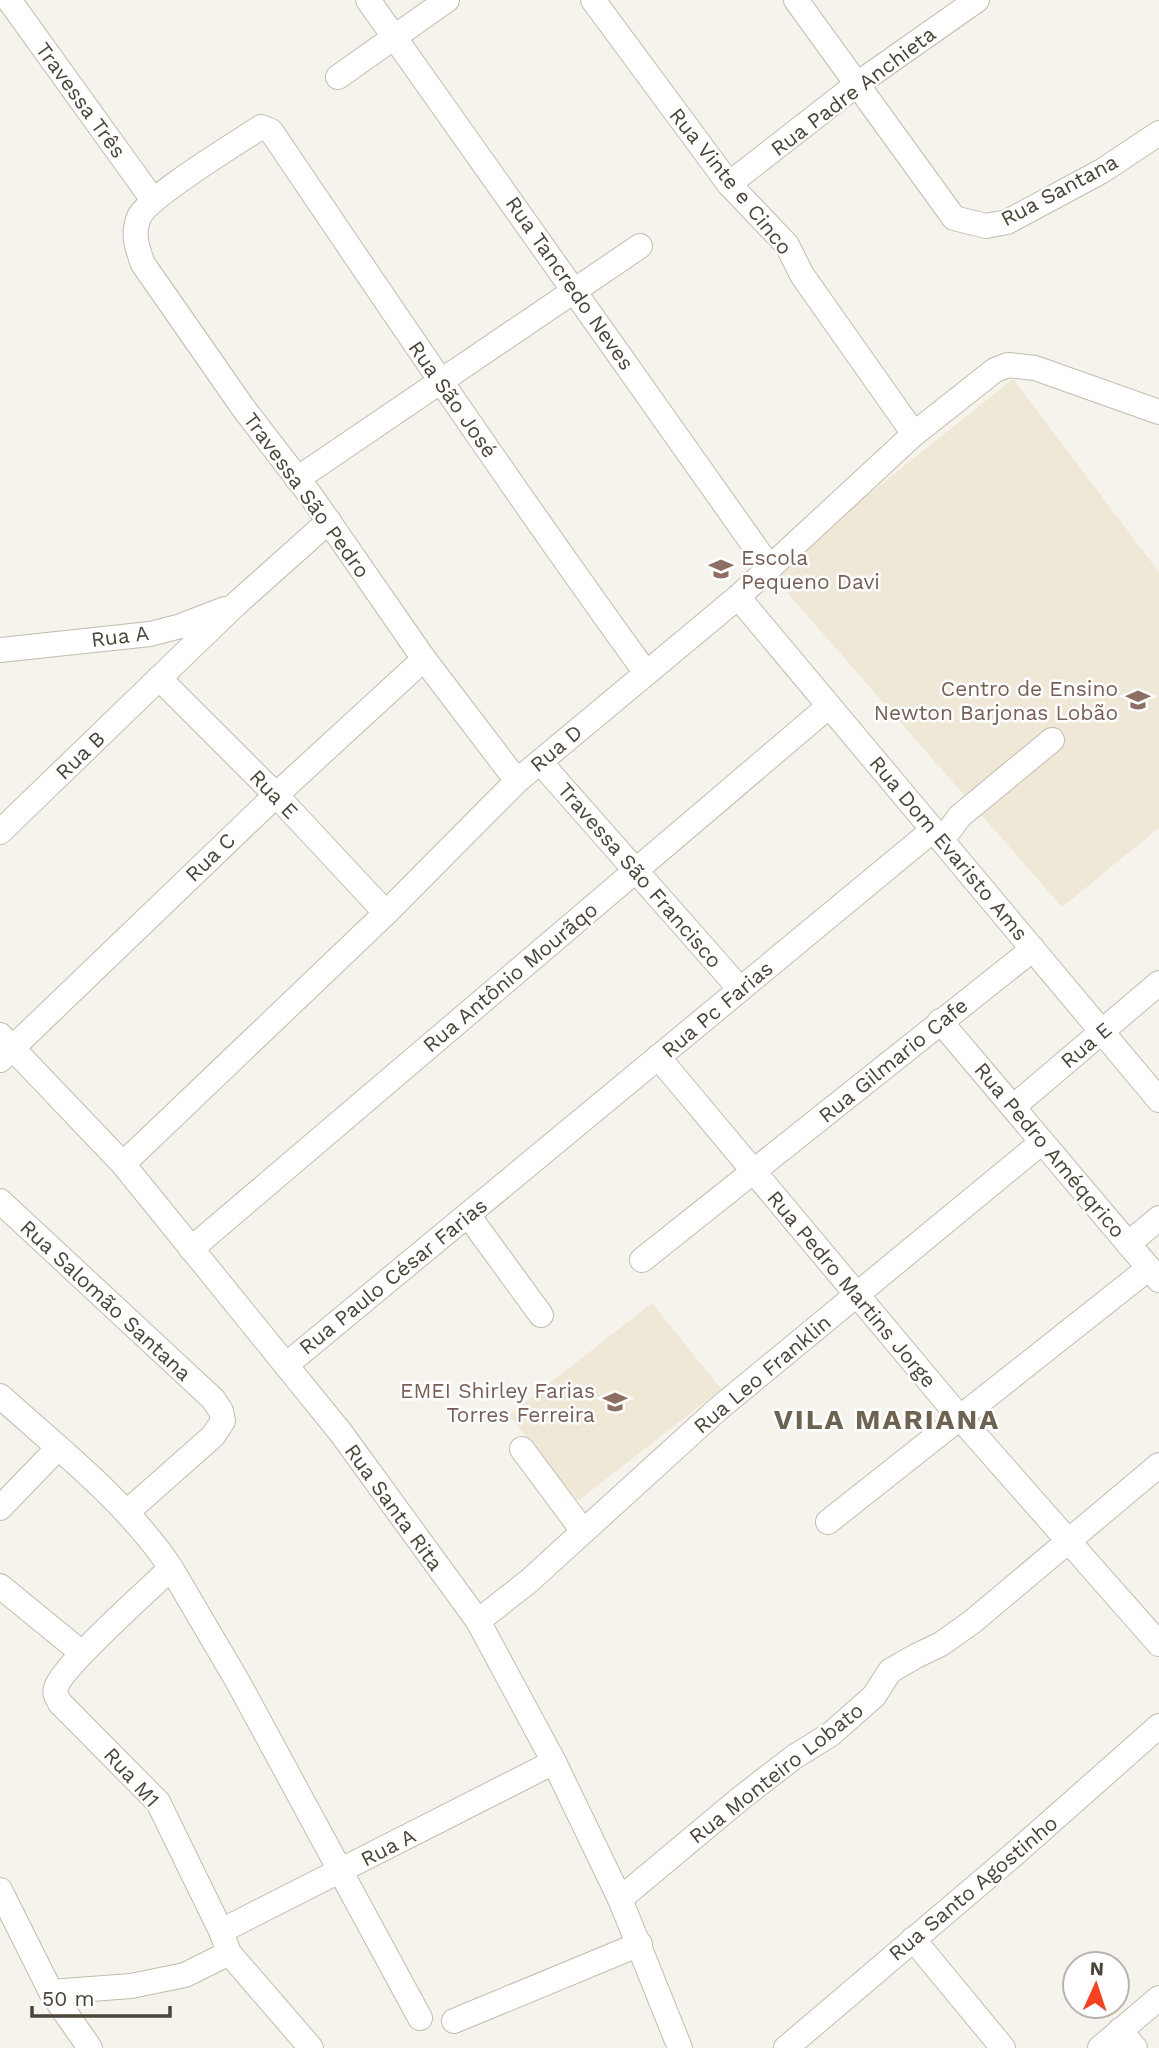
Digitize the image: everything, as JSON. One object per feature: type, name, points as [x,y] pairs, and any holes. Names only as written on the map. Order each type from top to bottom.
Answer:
[{"type":"street","name":"Travessa Três","points":[[9,0],[153,200]]},
{"type":"street","name":"Rua Tancredo Neves","points":[[368,0],[770,568]]},
{"type":"street","points":[[338,77],[447,0]]},
{"type":"street","name":"Rua Vinte e Cinco","points":[[593,0],[729,184],[787,245],[802,275],[915,434]]},
{"type":"street","points":[[796,0],[856,85]]},
{"type":"street","name":"Rua Padre Anchieta","points":[[729,184],[856,85],[977,0]]},
{"type":"street","name":"Rua Santana","points":[[856,85],[954,218],[986,226],[1007,222],[1102,171],[1159,133]]},
{"type":"street","name":"Rua São José","points":[[153,200],[261,127],[271,131],[440,382],[646,673]]},
{"type":"street","name":"Travessa São Pedro","points":[[153,200],[139,218],[135,233],[136,247],[144,264],[244,409],[328,521],[424,659],[517,781]]},
{"type":"street","points":[[297,479],[640,246]]},
{"type":"street","name":"Rua D","points":[[123,1164],[386,913],[517,781],[738,597],[915,434],[995,370],[1015,365],[1035,368],[1159,412]]},
{"type":"street","name":"Rua A","points":[[159,678],[328,521]]},
{"type":"street","name":"Rua Dom Evaristo Ams","points":[[738,597],[1159,1100]]},
{"type":"street","name":"Rua A","points":[[0,650],[150,634],[181,626],[235,605]]},
{"type":"street","name":"Rua C","points":[[4,1047],[424,659]]},
{"type":"street","name":"Rua E","points":[[159,678],[276,794],[386,913]]},
{"type":"street","name":"Rua B","points":[[0,832],[159,678]]},
{"type":"street","name":"Rua Antônio Mourãqo","points":[[191,1249],[830,706]]},
{"type":"street","name":"Rua Pc Farias","points":[[501,1188],[740,989],[937,835],[1052,740]]},
{"type":"street","name":"Travessa São Francisco","points":[[540,762],[740,989]]},
{"type":"street","name":"Rua Gilmario Cafe","points":[[642,1260],[1033,949]]},
{"type":"street","name":"Rua E","points":[[1013,1107],[1159,983]]},
{"type":"street","name":"Rua Pedro Améqqrico","points":[[940,1021],[1154,1274]]},
{"type":"street","name":"Rua Santa Rita","points":[[4,1047],[123,1164],[341,1433],[478,1621],[554,1762],[620,1899],[680,2048]]},
{"type":"street","name":"Rua Pedro Martins Jorge","points":[[658,1057],[961,1419],[1159,1644]]},
{"type":"street","name":"Rua Leo Franklin","points":[[478,1621],[529,1581],[718,1409],[1042,1142]]},
{"type":"street","name":"Rua Paulo César Farias","points":[[286,1365],[501,1188]]},
{"type":"street","name":"Rua Salomão Santana","points":[[0,1201],[213,1399],[221,1411],[223,1420],[219,1428],[127,1512]]},
{"type":"street","points":[[468,1214],[541,1315]]},
{"type":"street","points":[[1128,1244],[1159,1218]]},
{"type":"street","points":[[828,1522],[1154,1274]]},
{"type":"street","points":[[0,1396],[127,1512],[151,1538],[201,1615],[420,2018]]},
{"type":"street","points":[[0,1508],[58,1448]]},
{"type":"street","points":[[523,1449],[583,1531]]},
{"type":"street","name":"Rua Monteiro Lobato","points":[[620,1899],[762,1782],[794,1757],[831,1734],[874,1696],[890,1671],[951,1637],[1159,1465]]},
{"type":"street","name":"Rua M1","points":[[171,1568],[82,1653],[56,1685],[55,1695],[158,1802],[225,1942],[311,2048]]},
{"type":"street","points":[[0,1586],[82,1653]]},
{"type":"street","name":"Rua Santo Agostinho","points":[[786,2048],[1022,1848],[1159,1726]]},
{"type":"street","name":"Rua A","points":[[51,1992],[131,1986],[185,1975],[225,1942],[341,1870],[554,1762]]},
{"type":"street","points":[[3,1900],[51,1992],[90,2048]]},
{"type":"street","points":[[913,1939],[1003,2048]]},
{"type":"street","points":[[454,2021],[640,1944]]},
{"type":"street","points":[[1100,2048],[1127,2039],[1159,1998]]},
{"type":"shaded area","points":[[1013,379],[1159,572],[1159,828],[1062,907],[770,573]]},
{"type":"shaded area","name":"EMEI Shirley Farias Torres Ferreira","points":[[652,1303],[721,1389],[578,1501],[509,1415]]},
{"type":"place","name":"Escola Pequeno Davi","points":[[721,569]]},
{"type":"place","name":"Centro de Ensino Newton Barjonas Lobão","points":[[1138,700]]},
{"type":"place","name":"EMEI Shirley Farias Torres Ferreira","points":[[615,1402]]},
{"type":"district","name":"VILA MARIANA","points":[[887,1419]]}]
